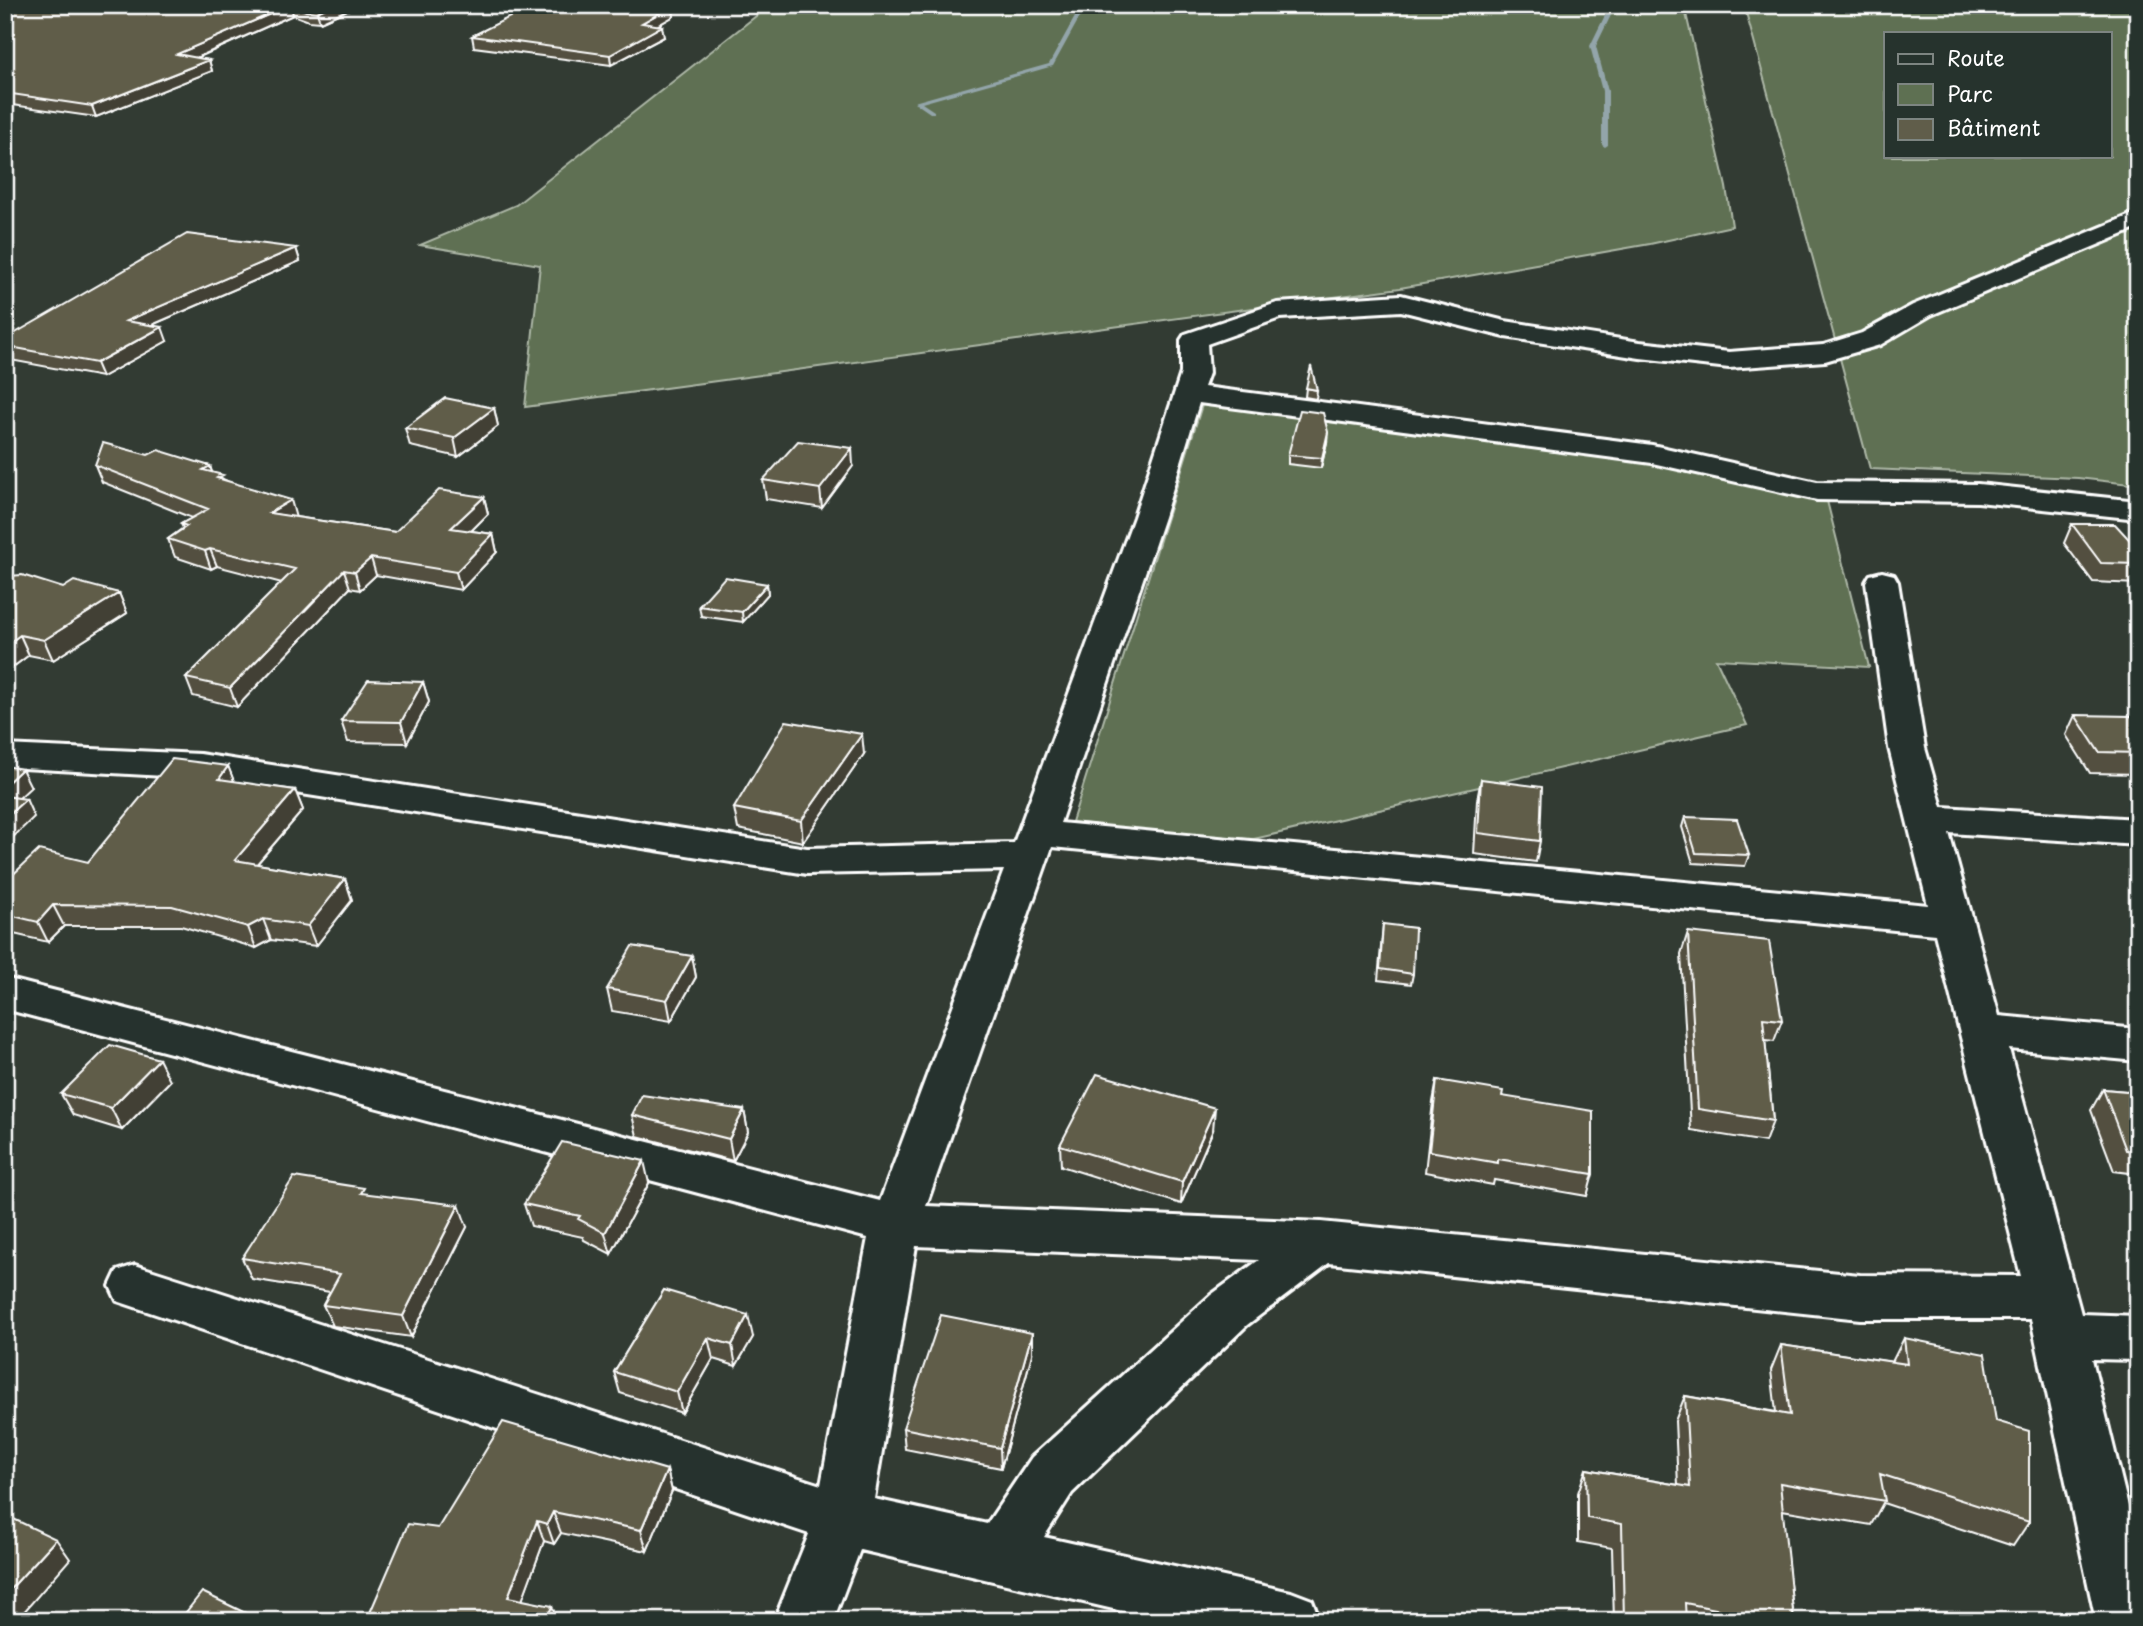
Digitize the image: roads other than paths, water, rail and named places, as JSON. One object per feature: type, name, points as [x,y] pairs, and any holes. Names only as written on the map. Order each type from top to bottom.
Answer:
[{"type":"street","points":[[803,1621],[843,1519],[895,1225],[1149,517],[1195,373],[1194,340],[1277,311],[1401,303],[1505,329],[1640,350],[1729,360],[1825,353],[1871,339],[1922,310],[2138,219]]},
{"type":"street","points":[[1188,393],[1652,454],[1818,491],[1978,493],[2138,510]]},
{"type":"street","points":[[1882,582],[1907,748],[2056,1317],[2126,1621]]},
{"type":"street","points":[[5,756],[200,766],[807,861],[1033,844],[1953,922]]},
{"type":"street","points":[[1926,819],[2138,832]]},
{"type":"street","points":[[5,993],[895,1225],[1321,1242],[2056,1317],[2138,1338]]},
{"type":"street","points":[[1981,1030],[2138,1045]]},
{"type":"street","points":[[1001,1554],[1052,1475],[1228,1310],[1321,1242]]},
{"type":"street","points":[[135,1286],[843,1519],[1001,1554],[1229,1614],[1291,1621]]},
{"type":"waterway","points":[[932,112],[917,102],[1051,65],[1078,16],[1099,5]]},
{"type":"waterway","points":[[1605,145],[1605,91],[1593,46],[1613,5]]}]
